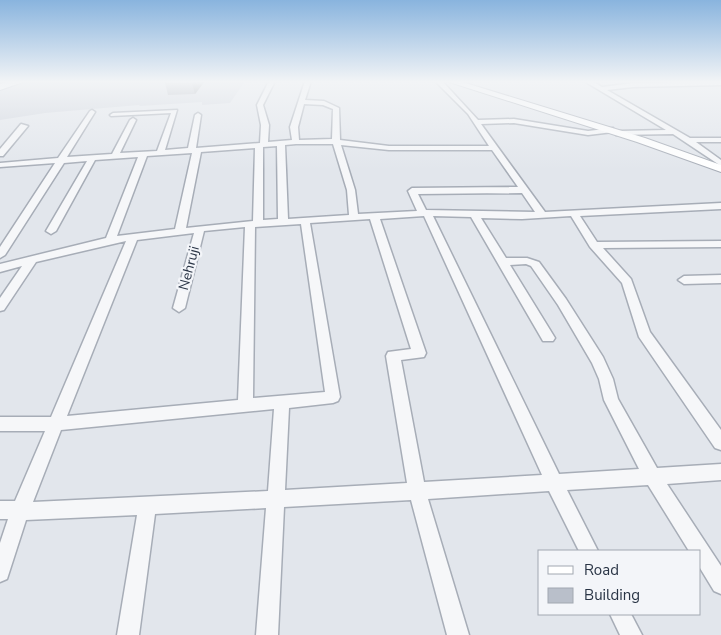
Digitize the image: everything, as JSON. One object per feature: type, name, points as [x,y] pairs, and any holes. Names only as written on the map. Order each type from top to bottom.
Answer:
[{"type":"street","points":[[112,115],[175,111],[160,153]]},
{"type":"street","points":[[245,405],[254,224],[265,125],[261,111]]},
{"type":"street","points":[[296,142],[294,127],[299,111]]},
{"type":"street","points":[[336,111],[336,142],[350,190],[354,218]]},
{"type":"street","points":[[468,111],[542,215]]},
{"type":"street","points":[[548,111],[614,131],[721,169]]},
{"type":"street","points":[[637,111],[688,140],[721,164]]},
{"type":"street","points":[[0,255],[92,112]]},
{"type":"street","points":[[180,232],[198,114]]},
{"type":"street","points":[[114,157],[133,120]]},
{"type":"street","points":[[476,122],[514,121],[588,133],[614,131],[674,132]]},
{"type":"street","points":[[0,154],[24,126]]},
{"type":"street","points":[[688,140],[721,140]]},
{"type":"street","points":[[0,174],[4,165],[296,142],[336,142],[389,148],[495,148]]},
{"type":"street","points":[[281,143],[284,222]]},
{"type":"street","points":[[113,240],[143,155]]},
{"type":"street","points":[[51,231],[92,159]]},
{"type":"street","points":[[524,190],[412,191],[425,213],[588,550]]},
{"type":"street","points":[[0,268],[113,240],[130,242],[200,229],[254,224],[425,213],[542,215],[721,206]]},
{"type":"street","points":[[474,214],[548,338]]},
{"type":"street","points":[[574,214],[594,245],[626,282],[644,334],[721,443]]},
{"type":"street","points":[[374,216],[420,353],[393,356],[417,491],[458,635]]},
{"type":"street","points":[[0,424],[56,424],[333,397],[305,221]]},
{"type":"street","name":"Nehruji","points":[[179,308],[200,229]]},
{"type":"street","points":[[0,572],[20,511],[130,242]]},
{"type":"street","points":[[594,245],[721,244]]},
{"type":"street","points":[[0,307],[32,260]]},
{"type":"street","points":[[501,262],[527,261],[535,264],[557,295],[598,361],[612,400],[652,476],[699,550]]},
{"type":"street","points":[[684,280],[721,278]]},
{"type":"street","points":[[267,635],[282,402]]},
{"type":"street","points":[[0,510],[20,511],[148,506],[721,472]]},
{"type":"street","points":[[128,635],[148,506]]},
{"type":"street","points":[[701,553],[721,584]]},
{"type":"street","points":[[621,615],[631,635]]},
{"type":"shaded area","points":[[0,111],[73,111],[45,113],[0,120]]}]
